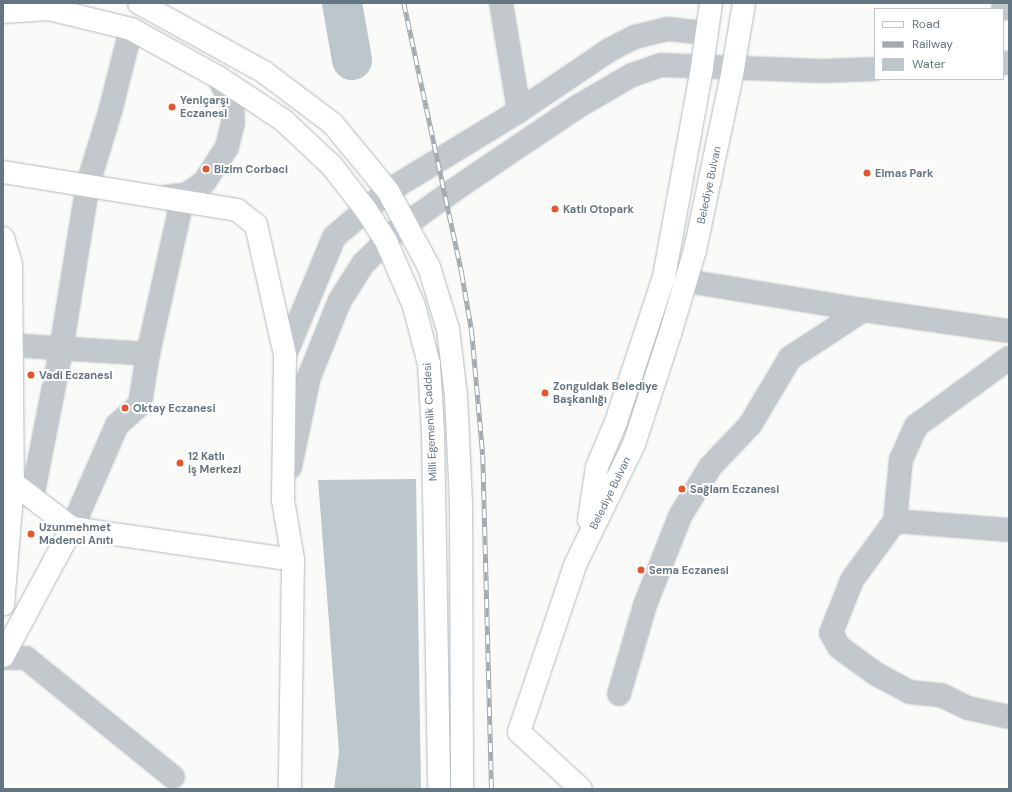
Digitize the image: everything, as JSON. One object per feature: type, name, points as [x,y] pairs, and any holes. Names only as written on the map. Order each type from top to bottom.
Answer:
[{"type":"main road","points":[[139,3],[288,88],[333,124],[388,191],[429,266],[448,329],[456,396],[460,503],[462,789]]},
{"type":"main road","name":"Belediye Bulvarı","points":[[586,540],[597,467],[616,422],[664,277],[702,67],[710,3]]},
{"type":"main road","name":"Belediye Bulvarı","points":[[586,540],[634,444],[687,280],[733,69],[744,3]]},
{"type":"main road","name":"Milli Egemenlik Caddesi","points":[[3,12],[49,9],[131,29],[218,78],[283,120],[332,166],[366,210],[386,241],[414,306],[429,364],[433,432],[439,789]]},
{"type":"main road","points":[[3,172],[88,184],[182,202],[237,210],[256,225],[285,355],[283,500],[293,560],[290,789]]},
{"type":"main road","points":[[3,238],[11,265],[10,345],[13,483],[3,605]]},
{"type":"main road","points":[[13,483],[72,528],[293,560]]},
{"type":"main road","points":[[3,657],[72,528]]},
{"type":"main road","points":[[581,789],[519,732],[586,540]]},
{"type":"street","points":[[502,3],[519,111]]},
{"type":"street","points":[[32,498],[60,350],[88,184],[110,112],[131,29]]},
{"type":"street","points":[[285,355],[334,237],[388,191],[519,111],[593,60],[635,37],[668,29],[707,32]]},
{"type":"street","points":[[283,500],[309,377],[322,341],[340,300],[363,264],[406,223],[577,107],[632,75],[661,65],[684,64],[733,69],[874,69]]},
{"type":"street","points":[[160,198],[188,194],[204,181],[227,147],[233,123],[232,104],[218,78]]},
{"type":"street","points":[[72,528],[117,425],[140,404],[148,354],[182,202]]},
{"type":"street","points":[[664,277],[863,310],[1009,331]]},
{"type":"street","points":[[619,694],[645,605],[680,516],[710,467],[750,425],[790,358],[863,310]]},
{"type":"street","points":[[10,345],[60,350],[148,354]]},
{"type":"street","points":[[1009,358],[916,426],[901,459],[895,521],[852,580],[831,633],[839,647],[876,674],[910,692],[941,695],[968,708],[1009,718]]},
{"type":"street","points":[[895,521],[1009,530]]},
{"type":"street","points":[[3,657],[26,658],[173,777]]},
{"type":"water","points":[[416,479],[421,789],[334,789],[339,752],[318,480]]},
{"type":"waterway","points":[[342,3],[352,60]]},
{"type":"railway","points":[[404,3],[462,274],[472,332],[483,455],[492,789]]},
{"type":"place","name":"Yeniçarşı Eczanesi","points":[[172,107]]},
{"type":"place","name":"Bizim Corbaci","points":[[206,169]]},
{"type":"place","name":"Elmas Park","points":[[867,173]]},
{"type":"place","name":"Katlı Otopark","points":[[555,209]]},
{"type":"place","name":"Vadi Eczanesi","points":[[31,375]]},
{"type":"place","name":"Zonguldak Belediye Başkanlığı","points":[[545,393]]},
{"type":"place","name":"Oktay Eczanesi","points":[[125,408]]},
{"type":"place","name":"12 Katlı iş Merkezi","points":[[180,463]]},
{"type":"place","name":"Sağlam Eczanesi","points":[[682,489]]},
{"type":"place","name":"Uzunmehmet Madenci Anıtı","points":[[31,534]]},
{"type":"place","name":"Sema Eczanesi","points":[[641,570]]}]
